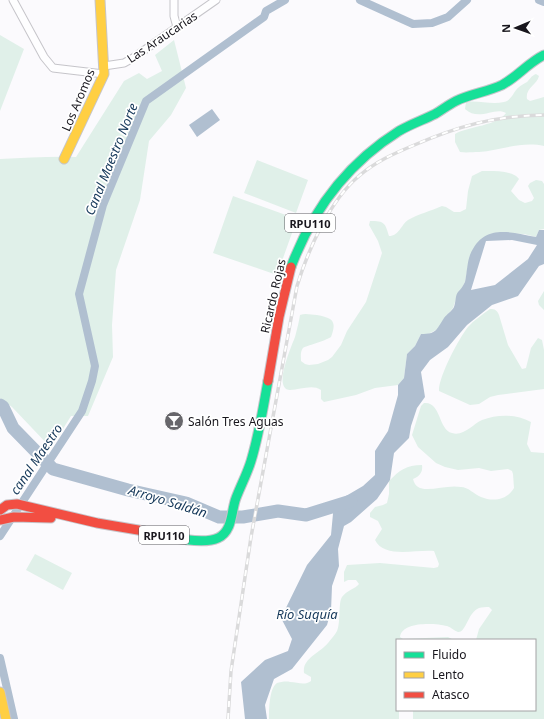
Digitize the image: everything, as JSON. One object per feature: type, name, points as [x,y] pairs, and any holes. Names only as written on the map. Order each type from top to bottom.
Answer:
[{"type":"main road","name":"Los Aromos","points":[[64,159],[104,70],[100,0]]},
{"type":"main road","name":"Ricardo Rojas","points":[[0,510],[7,505],[17,504],[97,523],[202,541],[218,538],[225,533],[228,529],[234,505],[253,458],[289,274],[301,241],[317,212],[337,185],[354,167],[390,137],[458,100],[501,85],[544,55]]},
{"type":"main road","name":"Ricardo Rojas","points":[[0,520],[14,517],[97,523]]},
{"type":"main road","points":[[0,692],[6,719]]},
{"type":"street","name":"Las Araucarias","points":[[13,0],[44,57],[53,68],[104,70],[124,63],[216,0]]},
{"type":"street","points":[[174,0],[174,16],[177,27]]},
{"type":"shaded area","points":[[0,35],[24,49],[0,111]]},
{"type":"shaded area","points":[[174,40],[186,88],[171,115],[149,141],[140,200],[116,270],[112,325],[113,357],[88,416],[71,416],[51,448],[12,407],[0,398],[0,159],[76,157],[124,81],[139,73],[147,79],[162,71],[155,55]]},
{"type":"shaded area","points":[[536,74],[539,76],[538,79],[529,89],[527,99],[530,101],[544,97],[544,146],[512,146],[479,152],[460,152],[455,142],[455,134],[496,121],[506,113],[497,111],[481,114],[470,113],[465,109],[466,102],[494,103],[507,101],[519,87]]},
{"type":"shaded area","points":[[257,160],[308,180],[296,213],[244,193]]},
{"type":"shaded area","points":[[482,171],[502,172],[516,176],[519,179],[511,191],[519,200],[525,203],[532,201],[534,198],[528,186],[530,183],[536,180],[542,181],[544,184],[544,229],[539,230],[536,237],[524,234],[493,233],[470,256],[465,282],[458,293],[453,308],[438,329],[428,334],[421,334],[415,346],[407,354],[404,378],[398,385],[375,388],[356,395],[324,402],[321,399],[321,390],[317,388],[310,387],[290,390],[285,388],[283,383],[283,375],[300,315],[317,315],[327,317],[332,321],[334,327],[331,337],[305,347],[301,351],[301,361],[309,365],[318,364],[332,357],[341,345],[347,331],[366,302],[382,253],[378,241],[369,225],[370,221],[382,222],[389,236],[392,236],[398,232],[408,220],[442,206],[454,212],[460,212],[466,209],[468,191],[472,176]]},
{"type":"shaded area","points":[[233,196],[297,219],[277,275],[213,253]]},
{"type":"shaded area","points":[[544,291],[544,310],[539,305],[538,301]]},
{"type":"shaded area","points":[[490,309],[496,310],[498,313],[508,345],[522,369],[526,368],[531,348],[538,338],[542,340],[544,350],[544,389],[498,395],[490,397],[479,404],[470,405],[439,391],[440,385],[450,358],[464,332],[473,322]]},
{"type":"shaded area","points":[[424,403],[434,406],[447,430],[456,434],[464,432],[482,420],[494,417],[513,416],[525,419],[531,422],[527,444],[531,452],[544,453],[544,719],[413,719],[413,711],[536,711],[536,639],[476,639],[479,629],[492,610],[489,607],[475,610],[461,631],[458,632],[447,626],[420,624],[406,628],[400,637],[403,639],[396,639],[396,711],[399,711],[399,719],[269,719],[270,700],[274,686],[277,683],[282,682],[303,684],[311,681],[311,677],[304,673],[306,663],[312,656],[325,647],[337,631],[342,597],[359,584],[356,580],[348,580],[344,582],[344,572],[347,565],[380,563],[434,568],[438,567],[439,564],[434,551],[393,551],[379,546],[375,540],[382,529],[378,521],[370,517],[370,513],[375,507],[387,503],[389,481],[393,477],[407,467],[422,465],[420,474],[418,477],[413,479],[416,486],[422,489],[453,486],[464,487],[481,497],[495,500],[508,495],[514,488],[513,474],[512,471],[508,469],[491,471],[479,468],[458,470],[436,463],[418,447],[412,435],[421,406]]},
{"type":"shaded area","points":[[35,554],[72,573],[63,590],[26,570]]},
{"type":"shaded area","points":[[448,637],[452,639],[403,639]]},
{"type":"water","points":[[212,109],[220,120],[197,137],[189,125]]},
{"type":"water","name":"Río Suquía","points":[[539,230],[544,230],[544,264],[539,266],[518,296],[492,305],[467,325],[448,347],[430,360],[421,372],[425,397],[417,408],[409,438],[394,453],[390,480],[377,499],[351,522],[344,526],[338,549],[339,566],[332,586],[331,611],[327,625],[292,669],[274,679],[265,705],[267,719],[245,719],[241,682],[265,660],[288,651],[292,639],[281,618],[307,565],[331,535],[334,503],[363,486],[375,475],[375,451],[388,431],[398,395],[398,385],[404,378],[407,354],[415,346],[421,334],[430,333],[436,330],[455,305],[457,294],[465,282],[470,255],[482,238],[498,232],[517,233],[536,237]],"holes":[[[512,240],[537,245],[528,259],[495,285],[471,290],[486,241]]]},
{"type":"waterway","name":"Canal Maestro Norte","points":[[0,536],[82,411],[92,381],[95,366],[79,294],[103,205],[146,101],[264,17],[266,11],[285,0]]},
{"type":"waterway","name":"Canal Maestro Norte","points":[[360,0],[413,24],[432,23],[448,17],[467,0]]},
{"type":"waterway","name":"Canal Maestro Norte","points":[[539,0],[544,2]]},
{"type":"waterway","name":"Arroyo Saldán","points":[[0,405],[3,407],[13,428],[53,469],[128,490],[186,503],[219,517],[243,517],[278,511],[306,515],[351,501]]},
{"type":"waterway","name":"Canal Maestro Norte","points":[[0,658],[14,719]]},
{"type":"railway","points":[[228,719],[231,671],[251,537],[297,286],[307,257],[321,226],[348,186],[365,171],[391,155],[429,139],[476,123],[509,117],[544,115]]},
{"type":"traffic: fast","points":[[291,267],[300,246],[321,208],[348,173],[364,158],[399,131],[435,114],[461,99],[502,85],[544,55]]},
{"type":"traffic: fast","points":[[144,531],[181,539],[202,541],[211,540],[223,535],[229,526],[234,503],[248,470],[254,451],[268,381]]},
{"type":"traffic: slow","points":[[64,159],[104,74],[100,0]]},
{"type":"traffic: slow","points":[[0,692],[6,719]]},
{"type":"traffic: jam","points":[[268,381],[279,317],[291,267]]},
{"type":"traffic: jam","points":[[0,510],[7,505],[17,504],[97,523],[144,531]]},
{"type":"traffic: jam","points":[[0,520],[14,517],[51,518]]},
{"type":"place","name":"Salón Tres Aguas","points":[[174,421]]},
{"type":"water label","name":"canal Maestro","points":[[36,459]]}]
